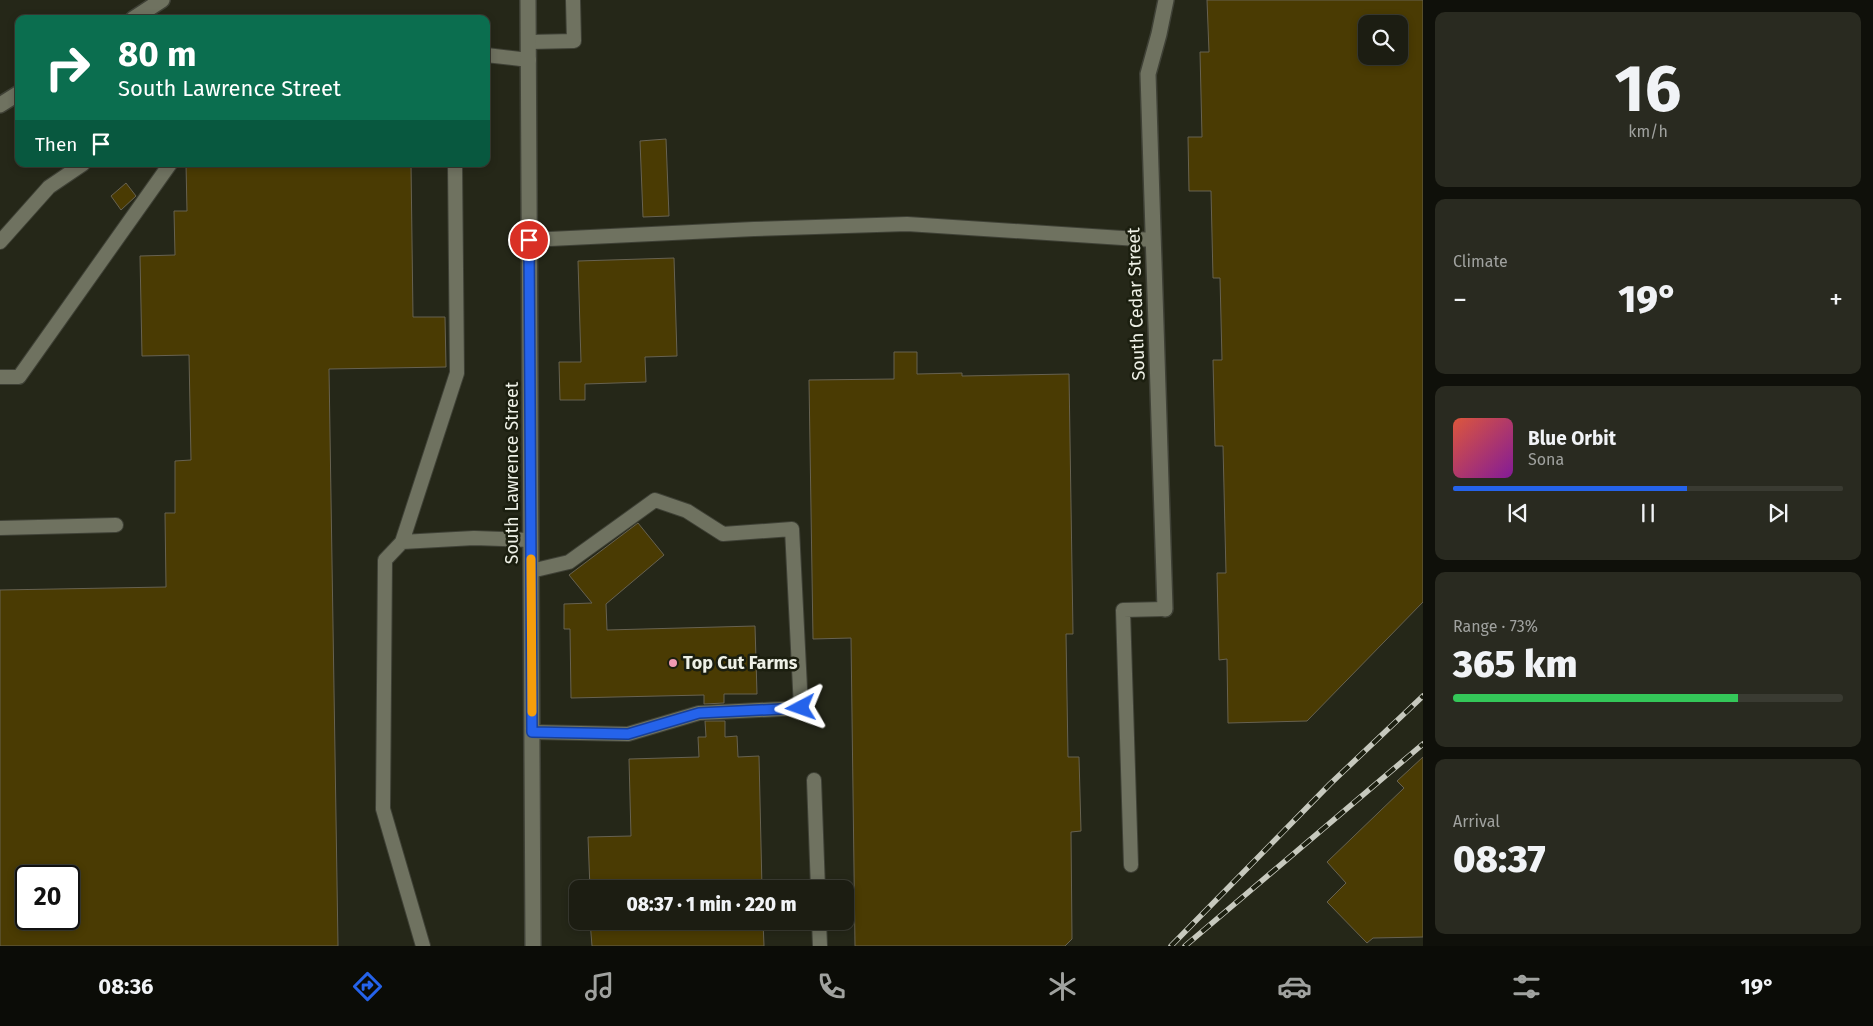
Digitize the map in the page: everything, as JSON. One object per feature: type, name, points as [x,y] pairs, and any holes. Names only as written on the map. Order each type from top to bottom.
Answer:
[{"type":"street","points":[[139,15],[162,0]]},
{"type":"street","name":"South Lawrence Street","points":[[528,0],[533,946]]},
{"type":"street","name":"South Cedar Street","points":[[1165,609],[1148,74],[1166,0]]},
{"type":"street","points":[[0,105],[15,96]]},
{"type":"lane","points":[[529,42],[574,41],[573,0]]},
{"type":"lane","points":[[490,55],[529,60]]},
{"type":"lane","points":[[0,242],[49,188],[79,167]]},
{"type":"lane","points":[[0,377],[19,377],[168,167]]},
{"type":"lane","points":[[423,946],[383,809],[386,560],[402,542],[457,373],[455,167]]},
{"type":"lane","points":[[529,240],[907,224],[1153,240]]},
{"type":"lane","points":[[531,571],[569,562],[655,500],[686,511],[723,534],[792,529],[801,708],[699,713],[628,734],[532,732]]},
{"type":"lane","points":[[0,528],[116,525]]},
{"type":"lane","points":[[402,542],[474,538],[531,540]]},
{"type":"lane","points":[[1131,865],[1123,610],[1165,609]]},
{"type":"lane","points":[[814,780],[818,880]]},
{"type":"lane","points":[[819,930],[820,946]]},
{"type":"building","points":[[1207,0],[1423,0],[1423,602],[1307,721],[1228,723],[1227,659],[1219,660],[1217,573],[1226,573],[1223,446],[1215,446],[1213,360],[1222,360],[1220,278],[1213,278],[1211,191],[1189,191],[1188,137],[1202,137],[1200,52],[1209,52]]},
{"type":"building","points":[[666,139],[669,216],[643,217],[640,141]]},
{"type":"building","points":[[186,167],[411,167],[413,317],[445,317],[446,367],[329,369],[338,946],[0,946],[0,590],[166,587],[165,513],[175,513],[175,461],[191,460],[189,355],[142,356],[140,256],[175,255],[174,211],[187,211]]},
{"type":"building","points":[[126,183],[136,196],[121,210],[111,196]]},
{"type":"building","points":[[674,258],[677,356],[645,357],[646,382],[585,384],[585,400],[560,400],[559,362],[581,362],[578,261]]},
{"type":"building","points":[[894,352],[917,352],[917,374],[962,373],[962,376],[1069,374],[1073,634],[1066,634],[1068,757],[1079,757],[1081,831],[1071,832],[1072,939],[1065,946],[855,946],[851,638],[813,639],[809,380],[894,379]]},
{"type":"building","points":[[638,523],[664,555],[606,604],[607,630],[755,626],[757,694],[724,694],[724,703],[704,704],[704,695],[571,698],[570,629],[564,629],[564,604],[592,603],[569,575]]},
{"type":"building","points":[[705,721],[725,721],[725,737],[737,736],[738,757],[759,756],[762,880],[590,880],[588,837],[631,836],[629,759],[699,757],[698,737],[706,737]]},
{"type":"building","points":[[1423,757],[1423,937],[1373,938],[1367,943],[1327,902],[1346,883],[1327,862],[1404,788],[1397,781]]},
{"type":"building","points":[[591,930],[763,930],[764,946],[592,946]]},
{"type":"railway","points":[[1171,946],[1330,784],[1423,696]]},
{"type":"railway","points":[[1185,946],[1423,744]]},
{"type":"slow traffic","points":[[531,559],[532,712]]},
{"type":"place","name":"Top Cut Farms","points":[[673,663]]},
{"type":"route","points":[[529,240],[532,732],[628,734],[699,713],[801,708]]}]
